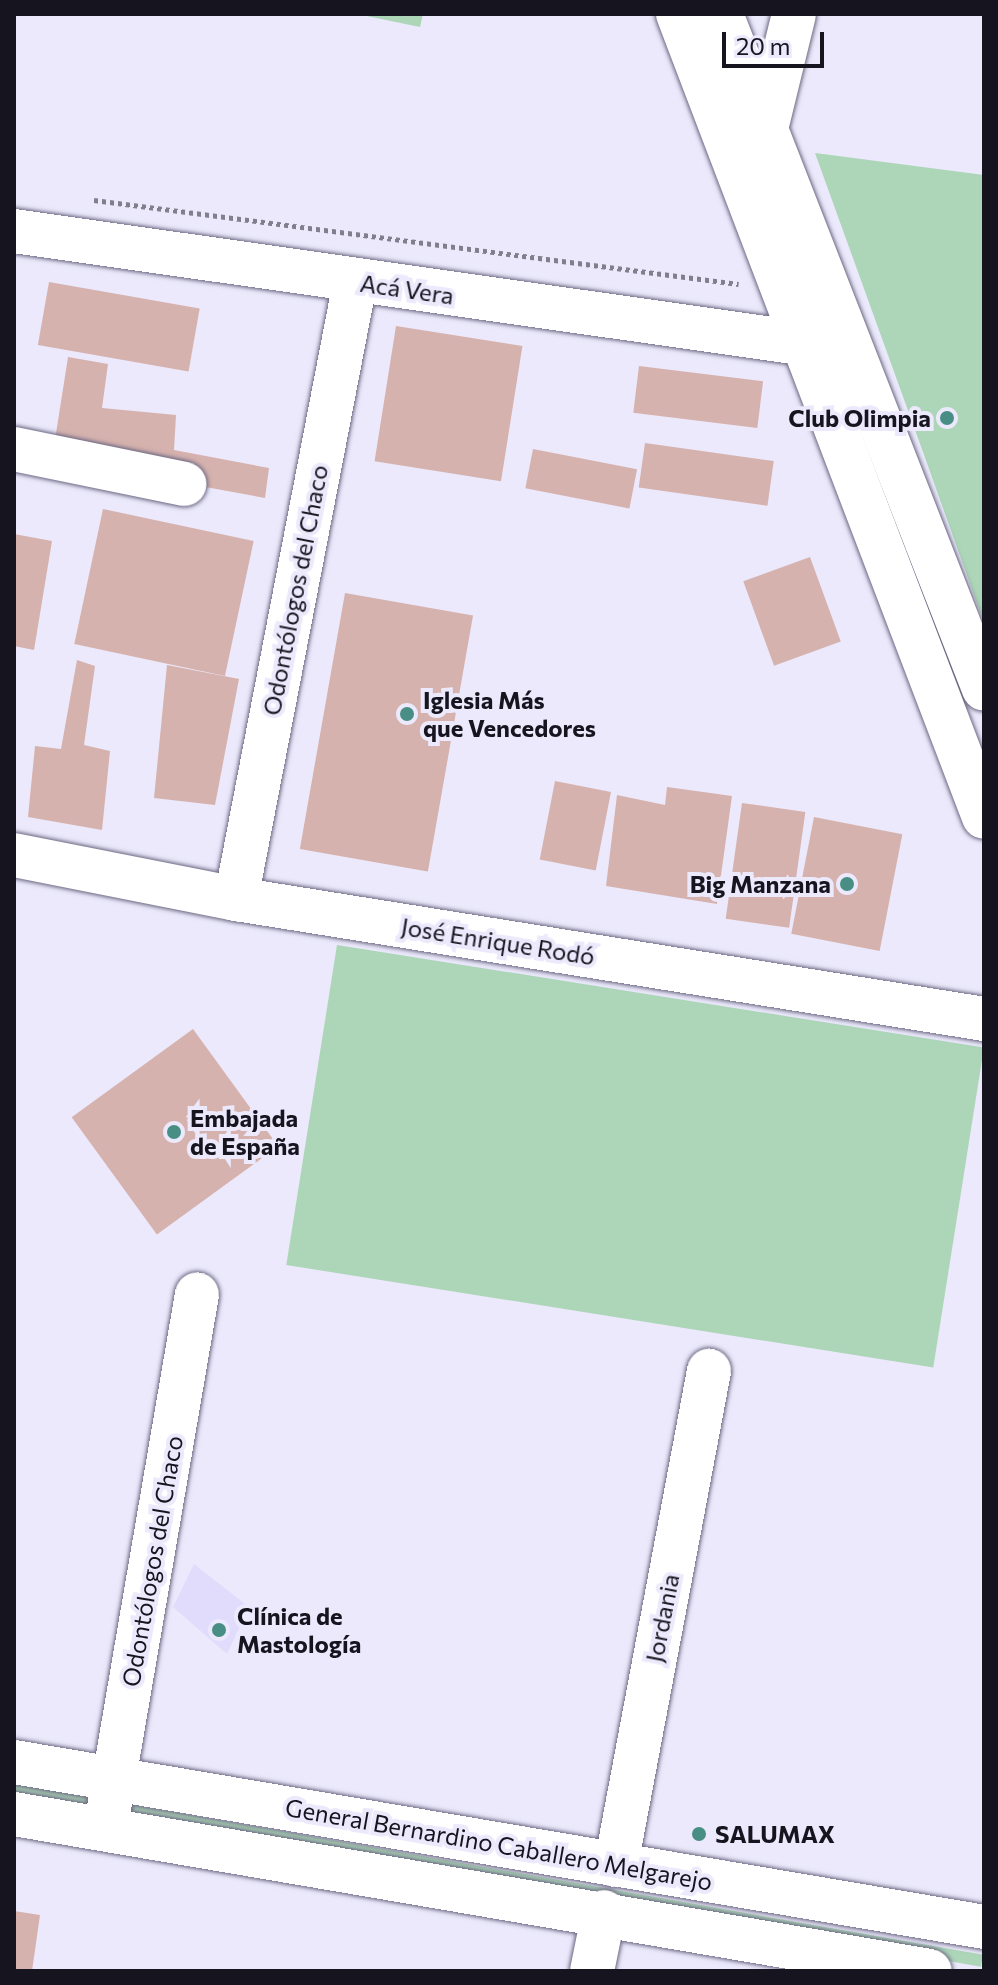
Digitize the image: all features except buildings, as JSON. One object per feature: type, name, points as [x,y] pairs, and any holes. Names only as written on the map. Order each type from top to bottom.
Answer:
[{"type":"main road","points":[[678,14],[800,343],[984,817]]},
{"type":"main road","points":[[721,14],[984,689]]},
{"type":"main road","points":[[765,133],[794,14]]},
{"type":"main road","name":"Acá Vera","points":[[14,231],[800,343]]},
{"type":"main road","name":"Odontólogos del Chaco","points":[[236,899],[355,282]]},
{"type":"main road","points":[[14,449],[184,484]]},
{"type":"main road","name":"José Enrique Rodó","points":[[14,855],[236,899],[984,1019]]},
{"type":"main road","name":"Odontólogos del Chaco","points":[[105,1829],[197,1294]]},
{"type":"main road","name":"Jordania","points":[[616,1865],[709,1371]]},
{"type":"main road","name":"General Bernardino Caballero Melgarejo","points":[[14,1762],[984,1927]]},
{"type":"main road","name":"General Bernardino Caballero Melgarejo","points":[[14,1814],[604,1912],[930,1971]]},
{"type":"main road","points":[[592,1971],[604,1912]]},
{"type":"path","name":"Acá Vera","points":[[77,197],[745,283]]},
{"type":"shaded area","name":"Clínica de Mastología","points":[[194,1564],[249,1607],[227,1654],[173,1607]]},
{"type":"green space","points":[[357,14],[423,14],[420,27]]},
{"type":"green space","name":"Club Olimpia","points":[[815,153],[984,175],[984,623],[923,452]]},
{"type":"green space","points":[[337,945],[984,1047],[933,1367],[286,1265]]},
{"type":"green space","points":[[14,1784],[983,1955],[981,1967],[14,1796]]},
{"type":"place","name":"Club Olimpia","points":[[947,418]]},
{"type":"place","name":"Iglesia Más que Vencedores","points":[[407,714]]},
{"type":"place","name":"Big Manzana","points":[[847,884]]},
{"type":"place","name":"Embajada de España","points":[[174,1132]]},
{"type":"place","name":"Clínica de Mastología","points":[[219,1630]]},
{"type":"place","name":"SALUMAX","points":[[699,1834]]}]
